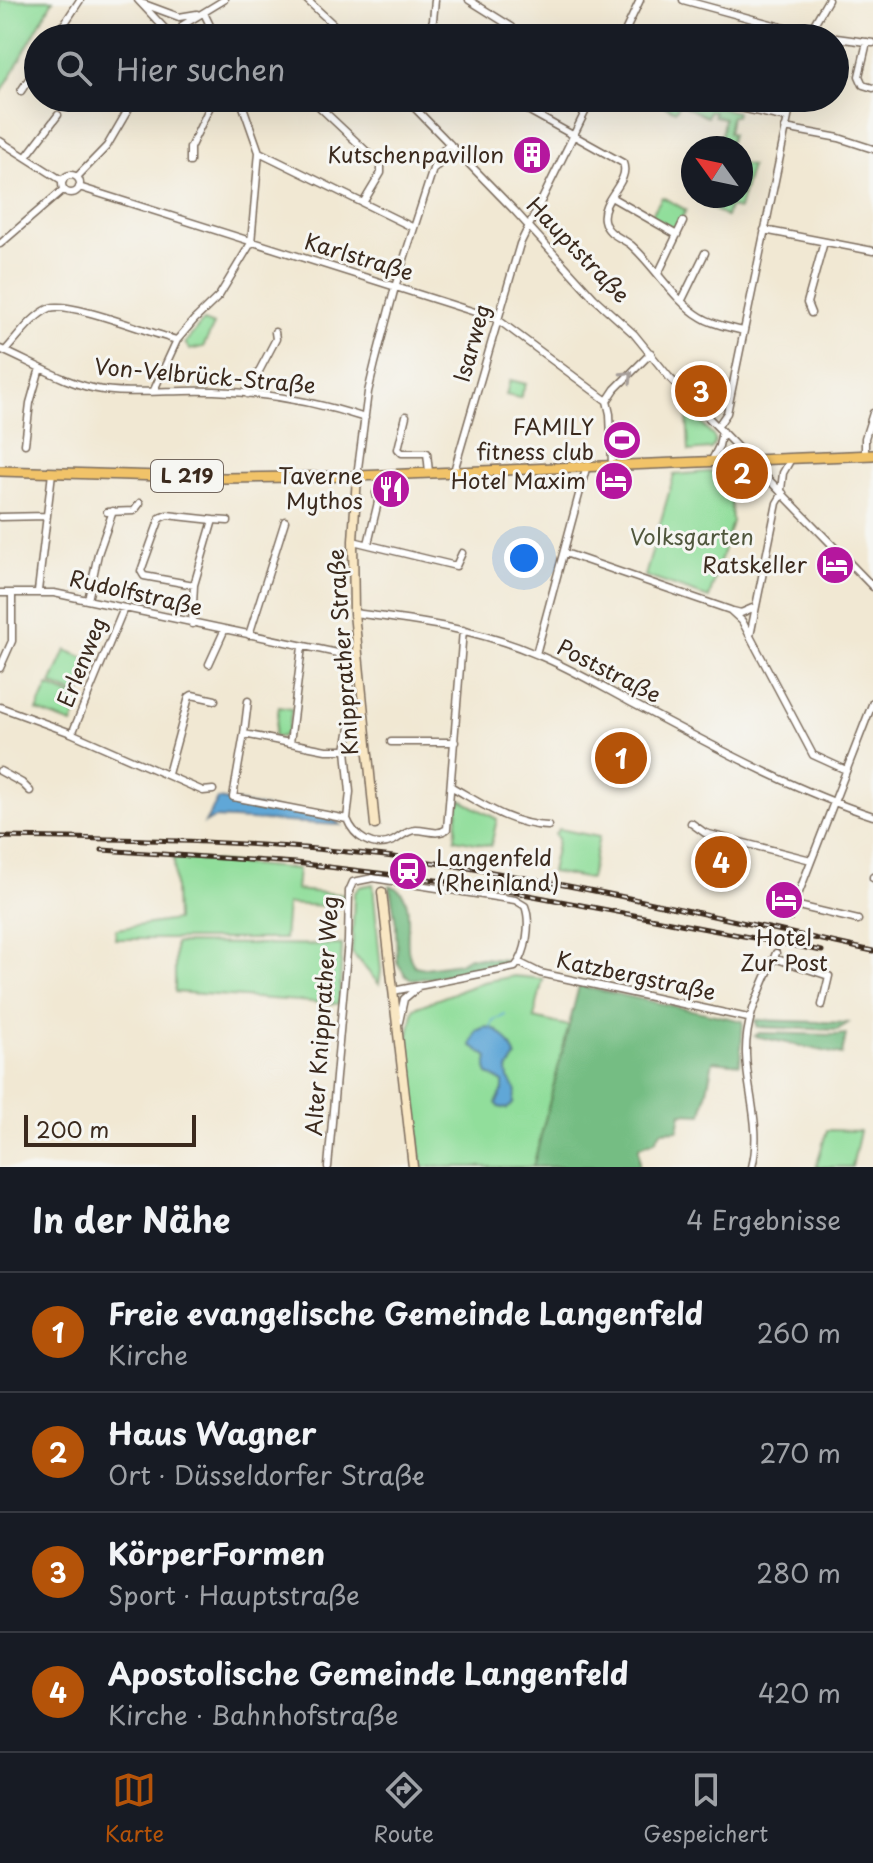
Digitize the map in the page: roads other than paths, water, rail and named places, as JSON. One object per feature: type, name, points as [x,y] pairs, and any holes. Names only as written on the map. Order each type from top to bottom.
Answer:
[{"type":"main road","name":"L 219","points":[[0,471],[225,478],[357,476],[869,455]]},
{"type":"main road","name":"Knipprather Straße","points":[[357,476],[353,541],[354,613],[375,825]]},
{"type":"main road","points":[[382,892],[413,1167]]},
{"type":"street","points":[[64,24],[80,0]]},
{"type":"street","points":[[185,24],[224,0]]},
{"type":"street","points":[[307,0],[333,24]]},
{"type":"street","points":[[432,24],[435,0]]},
{"type":"street","points":[[469,0],[507,24]]},
{"type":"street","points":[[629,24],[640,0]]},
{"type":"street","points":[[683,0],[765,24]]},
{"type":"street","points":[[813,24],[828,0]]},
{"type":"street","points":[[141,2],[176,16],[182,24]]},
{"type":"street","points":[[141,2],[162,24]]},
{"type":"street","points":[[165,24],[166,20],[176,16],[204,13]]},
{"type":"street","points":[[204,13],[209,24]]},
{"type":"street","points":[[849,41],[870,43],[859,76],[863,85],[873,88]]},
{"type":"street","points":[[21,91],[24,86]]},
{"type":"street","points":[[77,177],[107,146],[127,112]]},
{"type":"street","points":[[190,162],[190,148],[207,112]]},
{"type":"street","points":[[154,390],[177,340],[219,296],[251,243],[259,152],[245,112]]},
{"type":"street","points":[[325,112],[381,165],[381,173],[363,203]]},
{"type":"street","name":"Hauptstraße","points":[[419,112],[873,587]]},
{"type":"street","points":[[531,112],[623,163],[625,172],[604,212],[606,226],[615,236],[629,243],[701,317],[743,331]]},
{"type":"street","name":"Isarweg","points":[[454,471],[497,319],[528,226],[585,112]]},
{"type":"street","points":[[759,112],[787,118]]},
{"type":"street","points":[[711,462],[719,446],[720,428],[727,413],[788,112]]},
{"type":"street","points":[[26,157],[58,115]]},
{"type":"street","points":[[785,128],[839,138],[873,149]]},
{"type":"street","points":[[0,141],[63,181]]},
{"type":"street","points":[[357,476],[368,392],[395,287],[433,169],[439,154],[450,144]]},
{"type":"street","points":[[433,169],[456,151]]},
{"type":"street","points":[[259,152],[414,228]]},
{"type":"street","points":[[64,189],[63,181],[67,176],[77,177]]},
{"type":"street","points":[[64,189],[72,192],[79,187],[77,177]]},
{"type":"street","name":"Karlstraße","points":[[79,187],[497,319],[607,401]]},
{"type":"street","points":[[0,244],[64,189]]},
{"type":"street","points":[[611,197],[677,235]]},
{"type":"street","points":[[658,274],[683,222]]},
{"type":"street","points":[[764,230],[873,251]]},
{"type":"street","points":[[811,313],[807,303],[824,242]]},
{"type":"street","points":[[682,300],[705,253]]},
{"type":"street","points":[[2,350],[35,319],[55,307],[78,310],[177,340]]},
{"type":"street","points":[[247,394],[276,339],[275,332]]},
{"type":"street","name":"Von-Velbrück-Straße","points":[[2,350],[40,368],[104,390],[247,394],[325,405],[365,418]]},
{"type":"street","points":[[612,464],[607,401],[651,353]]},
{"type":"street","points":[[25,444],[30,403],[40,368]]},
{"type":"street","points":[[869,455],[865,438],[873,413]]},
{"type":"street","points":[[406,416],[398,449],[402,453],[427,453],[429,472]]},
{"type":"street","points":[[750,636],[777,503],[782,492],[783,473],[791,459]]},
{"type":"street","points":[[536,654],[587,465]]},
{"type":"street","points":[[38,591],[52,473]]},
{"type":"street","points":[[368,544],[378,502],[376,493]]},
{"type":"street","points":[[88,600],[110,512],[134,511],[140,503]]},
{"type":"street","points":[[194,585],[144,576],[141,571],[160,518],[167,515],[228,521]]},
{"type":"street","points":[[0,517],[47,516]]},
{"type":"street","points":[[192,624],[194,585],[213,520]]},
{"type":"street","points":[[249,635],[285,521]]},
{"type":"street","points":[[353,541],[456,566],[462,553]]},
{"type":"street","points":[[565,553],[730,610],[741,613],[755,607]]},
{"type":"street","name":"Rudolfstraße","points":[[0,593],[38,591],[342,654],[347,659],[352,716],[346,750]]},
{"type":"street","points":[[0,668],[12,641],[12,593]]},
{"type":"street","name":"Erlenweg","points":[[74,729],[124,608]]},
{"type":"street","points":[[730,610],[742,621],[813,755],[846,770]]},
{"type":"street","name":"Poststraße","points":[[354,613],[434,623],[536,654],[765,772],[833,803],[873,816]]},
{"type":"street","points":[[244,734],[326,750],[346,750],[350,792],[347,819],[359,838],[389,843],[413,830],[442,833],[449,826],[463,630]]},
{"type":"street","points":[[209,664],[224,631]]},
{"type":"street","points":[[290,743],[302,647]]},
{"type":"street","points":[[168,774],[189,697],[215,700]]},
{"type":"street","points":[[248,701],[233,797],[347,819]]},
{"type":"street","points":[[789,918],[873,702]]},
{"type":"street","points":[[0,707],[203,791],[213,790]]},
{"type":"street","points":[[391,742],[455,742]]},
{"type":"street","points":[[0,771],[30,791]]},
{"type":"street","points":[[452,787],[504,816],[535,826],[548,826]]},
{"type":"street","points":[[691,823],[705,833],[811,860]]},
{"type":"street","name":"Alter Knipprather Weg","points":[[328,1167],[351,884],[356,880],[373,878],[521,903],[527,909],[528,918],[520,963]]},
{"type":"street","points":[[794,905],[858,920]]},
{"type":"street","points":[[752,1167],[757,1141],[746,1055],[748,1018],[775,955],[829,976],[822,1005]]},
{"type":"street","points":[[393,991],[509,968],[520,963]]},
{"type":"street","name":"Katzbergstraße","points":[[520,963],[540,973],[748,1018]]},
{"type":"street","points":[[398,1033],[404,999],[423,984]]},
{"type":"water","points":[[218,799],[334,820],[341,825],[214,818],[205,823]]},
{"type":"water","points":[[485,1027],[496,1030],[505,1038],[516,1058],[507,1070],[516,1090],[513,1104],[507,1109],[496,1103],[503,1090],[503,1082],[488,1074],[488,1057],[471,1045],[476,1031]]},
{"type":"waterway","points":[[491,1027],[493,1021],[505,1014]]},
{"type":"railway","points":[[0,837],[260,845],[416,860],[588,890],[873,951]]},
{"type":"railway","points":[[102,850],[296,863],[476,885],[822,951]]},
{"type":"place","name":"Kutschenpavillon","points":[[532,155]]},
{"type":"place","name":"KörperFormen","points":[[701,391]]},
{"type":"place","name":"FAMILY fitness club","points":[[622,440]]},
{"type":"place","name":"Haus Wagner","points":[[742,473]]},
{"type":"place","name":"Hotel Maxim","points":[[614,481]]},
{"type":"place","name":"Taverne Mythos","points":[[391,489]]},
{"type":"place","name":"Ratskeller","points":[[835,565]]},
{"type":"place","name":"Freie evangelische Gemeinde Langenfeld","points":[[621,758]]},
{"type":"place","name":"Apostolische Gemeinde Langenfeld","points":[[721,862]]},
{"type":"place","name":"Langenfeld (Rheinland)","points":[[408,871]]},
{"type":"place","name":"Hotel Zur Post","points":[[784,900]]},
{"type":"park label","name":"Volksgarten","points":[[692,537]]}]
